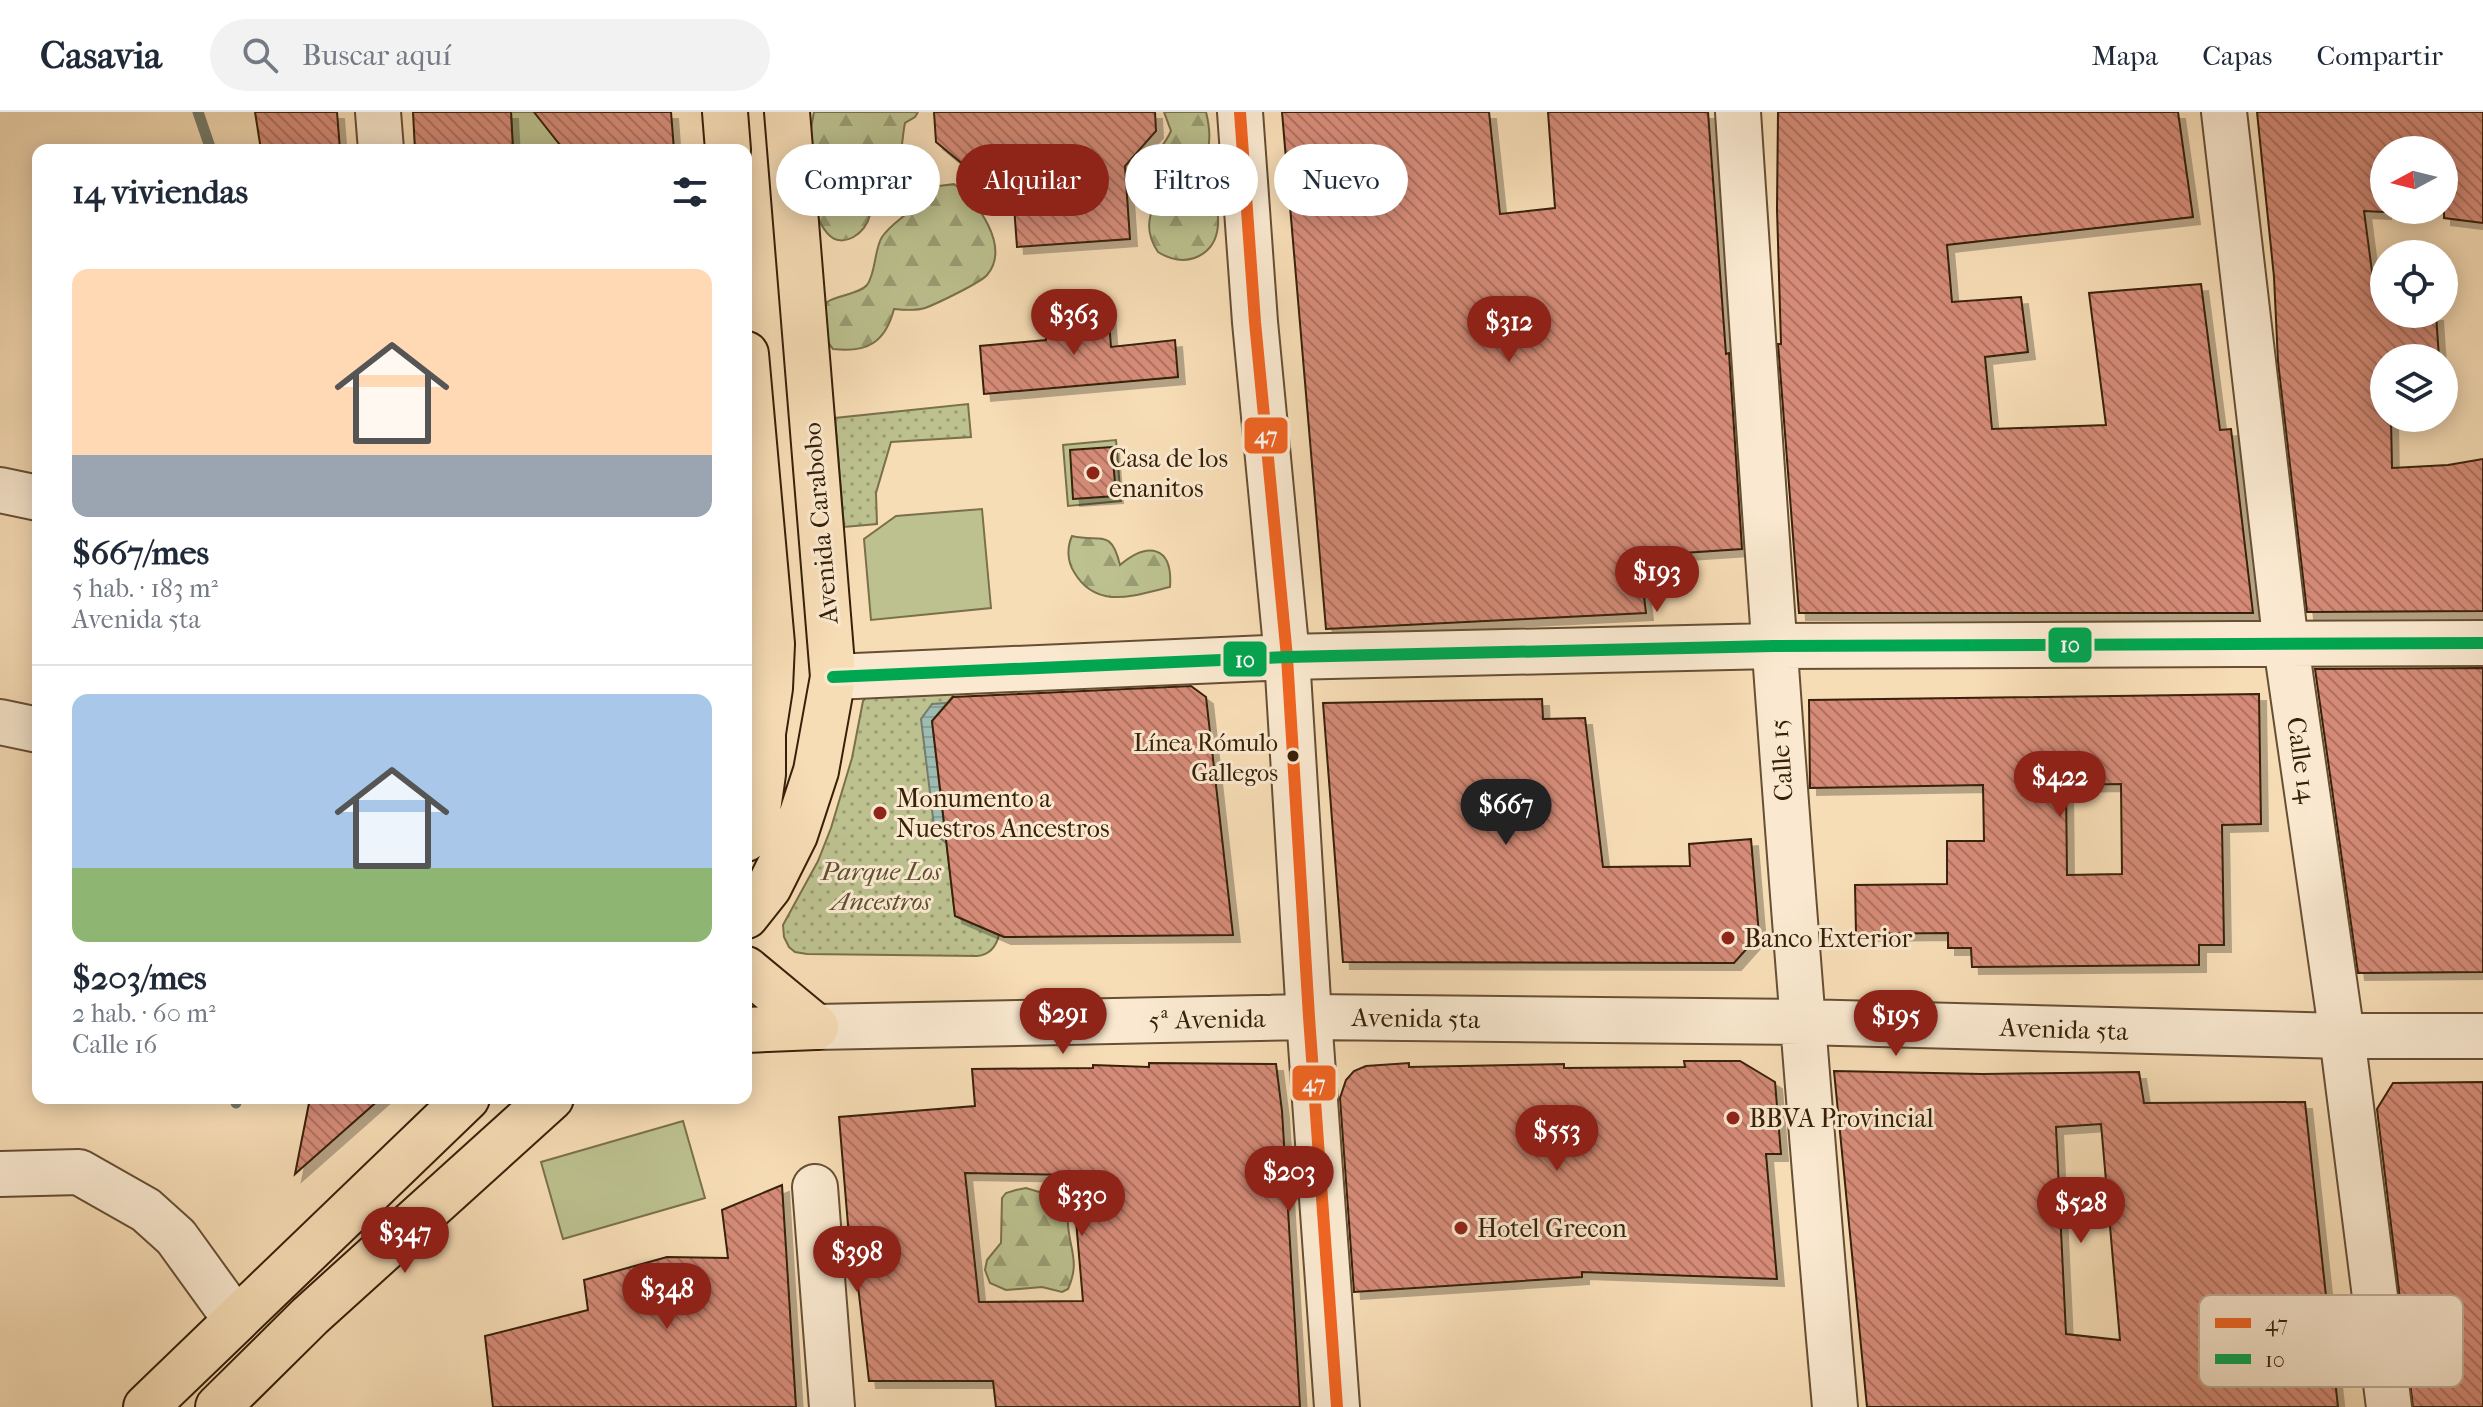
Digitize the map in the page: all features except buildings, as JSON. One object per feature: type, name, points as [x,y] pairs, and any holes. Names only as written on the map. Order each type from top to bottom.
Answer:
[{"type":"main road","points":[[725,112],[728,144]]},
{"type":"main road","name":"Avenida Carabobo","points":[[752,908],[769,887],[795,835],[816,771],[833,677],[787,112]]},
{"type":"main road","points":[[752,421],[772,644],[770,688],[755,749],[763,774],[757,817],[752,827]]},
{"type":"main road","points":[[752,974],[816,1027]]},
{"type":"main road","points":[[752,1030],[816,1027]]},
{"type":"main road","points":[[218,1407],[310,1316],[544,1104]]},
{"type":"main road","points":[[146,1407],[448,1108]]},
{"type":"street","points":[[378,112],[381,144]]},
{"type":"street","points":[[1240,112],[1253,307],[1287,657],[1337,1407]]},
{"type":"street","name":"Calle 15","points":[[1738,112],[1801,1022],[1835,1407]]},
{"type":"street","name":"Calle 14","points":[[2224,112],[2286,645],[2342,1036],[2375,1295]]},
{"type":"street","points":[[0,490],[32,497]]},
{"type":"street","points":[[833,677],[1287,657],[1773,646],[2483,643]]},
{"type":"street","points":[[0,722],[32,729]]},
{"type":"street","name":"Avenida 5ta","points":[[1309,1017],[1801,1022],[2342,1036],[2483,1036]]},
{"type":"street","name":"5ª Avenida","points":[[816,1027],[1309,1017]]},
{"type":"street","points":[[0,1174],[79,1172],[146,1210],[176,1237],[236,1320]]},
{"type":"street","points":[[815,1187],[832,1407]]},
{"type":"street","name":"Calle 14","points":[[2386,1387],[2389,1407]]},
{"type":"green space","points":[[511,112],[534,112],[566,144],[513,144]]},
{"type":"green space","points":[[814,112],[918,112],[905,123],[902,144],[810,144]]},
{"type":"green space","points":[[1164,112],[1206,112],[1209,144],[1164,144],[1171,131]]},
{"type":"green space","points":[[940,186],[956,186],[956,216],[983,216],[988,225],[995,251],[987,275],[925,308],[894,309],[880,338],[865,347],[833,349],[823,327],[827,302],[867,285],[882,237],[902,216],[940,216]]},
{"type":"green space","points":[[818,216],[870,216],[864,228],[847,240],[834,239]]},
{"type":"green space","points":[[1151,216],[1218,216],[1218,226],[1213,243],[1199,256],[1173,259],[1158,252],[1150,232]]},
{"type":"green space","points":[[968,404],[971,437],[891,442],[876,493],[877,524],[844,527],[835,418]]},
{"type":"green space","name":"Casa de los enanitos","points":[[1116,440],[1121,501],[1068,506],[1063,445]]},
{"type":"green space","points":[[982,509],[991,608],[871,620],[864,539],[896,516]]},
{"type":"green space","points":[[1072,536],[1108,541],[1117,553],[1120,565],[1140,553],[1157,552],[1167,563],[1170,587],[1118,597],[1094,592],[1083,584],[1070,563],[1068,554]]},
{"type":"green space","name":"Parque Los Ancestros","points":[[952,693],[953,696],[932,721],[955,915],[999,935],[996,943],[991,950],[977,956],[795,952],[784,937],[783,925],[818,861],[831,828],[852,758],[863,701],[868,695]]},
{"type":"green space","points":[[683,1121],[705,1198],[563,1239],[541,1162]]},
{"type":"green space","points":[[1061,1184],[1067,1186],[1070,1196],[1068,1225],[1074,1264],[1068,1289],[1062,1292],[1042,1287],[1006,1290],[990,1283],[985,1270],[987,1260],[1001,1243],[1002,1198],[1016,1190],[1026,1188],[1039,1192]]},
{"type":"water","points":[[947,703],[932,721],[946,843],[935,834],[921,719],[932,704]]},
{"type":"waterway","points":[[198,112],[209,144]]},
{"type":"transit line","name":"47","points":[[1240,112],[1255,322],[1287,657],[1337,1407]]},
{"type":"transit line","name":"10","points":[[833,677],[1287,657],[1773,646],[2483,643]]},
{"type":"place","name":"Casa de los enanitos","points":[[1093,473]]},
{"type":"place","name":"Línea Rómulo Gallegos","points":[[1293,756]]},
{"type":"place","name":"Monumento a Nuestros Ancestros","points":[[880,813]]},
{"type":"place","name":"Banco Exterior","points":[[1728,938]]},
{"type":"place","name":"BBVA Provincial","points":[[1733,1118]]},
{"type":"place","name":"Hotel Grecon","points":[[1461,1228]]}]
